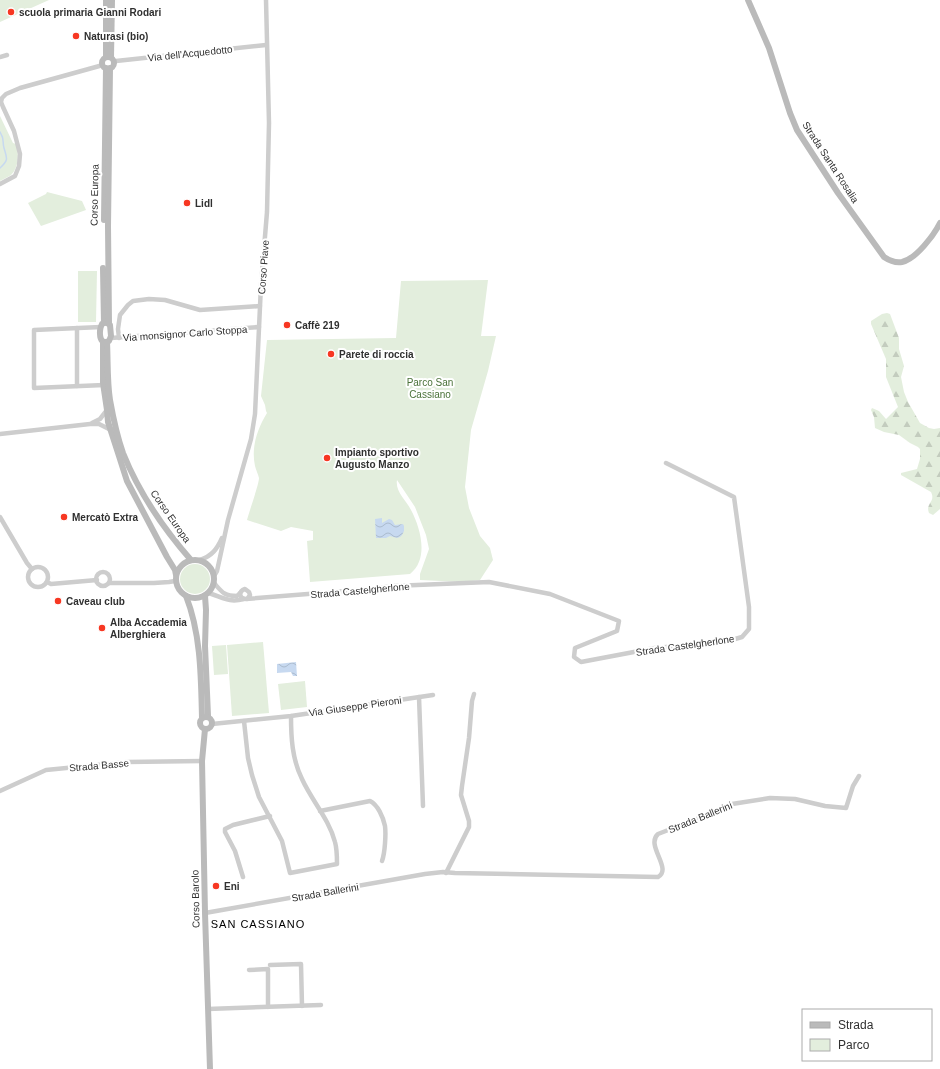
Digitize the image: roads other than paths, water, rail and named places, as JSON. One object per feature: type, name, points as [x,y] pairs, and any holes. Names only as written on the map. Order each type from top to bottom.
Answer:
[{"type":"main road","name":"Corso Europa","points":[[105,324],[107,262],[108,63],[106,0]]},
{"type":"main road","name":"Corso Europa","points":[[105,324],[103,249],[108,63],[112,0]]},
{"type":"main road","name":"Strada Santa Rosalia","points":[[748,0],[768,48],[797,130],[838,194],[884,257],[890,261],[896,262],[908,260],[924,245],[940,223]]},
{"type":"main road","points":[[105,324],[110,325],[111,332],[107,341],[101,337],[105,324]]},
{"type":"main road","name":"Corso Europa","points":[[107,341],[104,385],[108,422],[127,481],[175,570],[176,578]]},
{"type":"main road","name":"Corso Europa","points":[[107,341],[110,400],[114,423],[123,452],[150,507],[191,560]]},
{"type":"main road","points":[[191,560],[200,560],[209,566],[214,576],[214,584],[206,594],[196,598],[186,596],[178,589],[176,578],[181,565],[191,560]]},
{"type":"main road","points":[[205,717],[211,718],[212,724],[209,728],[205,729],[200,724],[205,717],[206,594]]},
{"type":"main road","points":[[186,596],[193,616],[198,646],[205,717]]},
{"type":"main road","name":"Corso Barolo","points":[[205,729],[202,761],[210,1069]]},
{"type":"street","name":"Corso Piave","points":[[225,531],[251,439],[254,414],[267,212],[269,123],[266,0]]},
{"type":"street","name":"Via dell'Acquedotto","points":[[0,184],[15,176],[19,166],[20,154],[14,131],[1,102],[1,98],[6,94],[20,88],[108,63],[266,45]]},
{"type":"street","points":[[0,57],[7,55]]},
{"type":"street","points":[[119,338],[118,329],[120,314],[134,301],[149,299],[165,300],[200,310],[260,306]]},
{"type":"street","points":[[104,385],[34,388],[34,330],[77,328],[105,324]]},
{"type":"street","name":"Via monsignor Carlo Stoppa","points":[[107,341],[119,338],[259,327]]},
{"type":"street","points":[[77,328],[77,386]]},
{"type":"street","points":[[90,424],[100,419],[107,410]]},
{"type":"street","points":[[0,434],[90,424],[99,424],[111,430]]},
{"type":"street","name":"Strada Castelgherlone","points":[[262,597],[357,591],[393,586],[489,582],[550,594],[619,621],[617,631],[575,648],[574,657],[581,662],[655,648],[725,642],[742,637],[749,629],[749,607],[734,497],[666,463]]},
{"type":"street","points":[[0,517],[32,569]]},
{"type":"street","points":[[200,560],[211,556],[218,547],[225,531]]},
{"type":"street","points":[[214,576],[217,571],[225,531]]},
{"type":"street","points":[[39,567],[45,570],[48,576],[42,587],[38,588],[30,584],[27,577],[32,569],[39,567]]},
{"type":"street","points":[[109,583],[110,577],[105,572],[99,574],[97,580],[98,584],[102,586],[106,586],[109,583],[169,582],[176,578]]},
{"type":"street","points":[[46,582],[51,584],[97,580]]},
{"type":"street","points":[[214,584],[222,593],[228,596],[237,596],[242,590],[246,589],[250,593],[262,597]]},
{"type":"street","points":[[240,593],[241,598],[246,599]]},
{"type":"street","points":[[246,599],[250,596],[250,593]]},
{"type":"street","points":[[206,594],[215,595],[229,600],[262,597]]},
{"type":"street","points":[[446,873],[469,828],[469,821],[462,795],[462,786],[474,694]]},
{"type":"street","name":"Via Giuseppe Pieroni","points":[[212,724],[291,716],[433,695]]},
{"type":"street","points":[[419,697],[423,806]]},
{"type":"street","points":[[244,721],[248,758],[252,775],[259,798],[270,816],[282,841],[290,873],[337,864],[336,844],[331,830],[302,779],[296,764],[292,745],[291,716]]},
{"type":"street","name":"Strada Basse","points":[[0,791],[46,770],[127,762],[202,761]]},
{"type":"street","name":"Strada Ballerini","points":[[205,913],[424,874],[660,876],[662,867],[654,844],[655,837],[658,834],[732,804],[770,798],[795,798],[825,806],[846,808],[853,786],[859,776]]},
{"type":"street","points":[[320,810],[370,800],[375,804],[385,826],[384,856],[382,861]]},
{"type":"street","points":[[243,877],[235,851],[225,832],[225,829],[233,824],[270,816]]},
{"type":"street","points":[[270,965],[302,964],[302,1006]]},
{"type":"street","points":[[249,970],[268,969],[268,1007]]},
{"type":"street","points":[[208,1009],[321,1005]]},
{"type":"water","points":[[382,518],[382,523],[389,519],[392,520],[395,525],[403,524],[404,531],[402,535],[397,538],[390,536],[386,538],[376,538],[375,519]]},
{"type":"water","points":[[296,662],[297,676],[293,676],[291,672],[277,673],[277,664]]},
{"type":"waterway","points":[[0,132],[6,154],[6,161],[0,168]]},
{"type":"place","name":"scuola primaria Gianni Rodari","points":[[11,12]]},
{"type":"place","name":"Naturasi (bio)","points":[[76,36]]},
{"type":"place","name":"Lidl","points":[[187,203]]},
{"type":"place","name":"Caffè 219","points":[[287,325]]},
{"type":"place","name":"Parete di roccia","points":[[331,354]]},
{"type":"place","name":"Impianto sportivo Augusto Manzo","points":[[327,458]]},
{"type":"place","name":"Mercatò Extra","points":[[64,517]]},
{"type":"place","name":"Caveau club","points":[[58,601]]},
{"type":"place","name":"Alba Accademia Alberghiera","points":[[102,628]]},
{"type":"place","name":"Eni","points":[[216,886]]},
{"type":"district","name":"SAN CASSIANO","points":[[258,924]]},
{"type":"park label","name":"Parco San Cassiano","points":[[430,388]]}]
